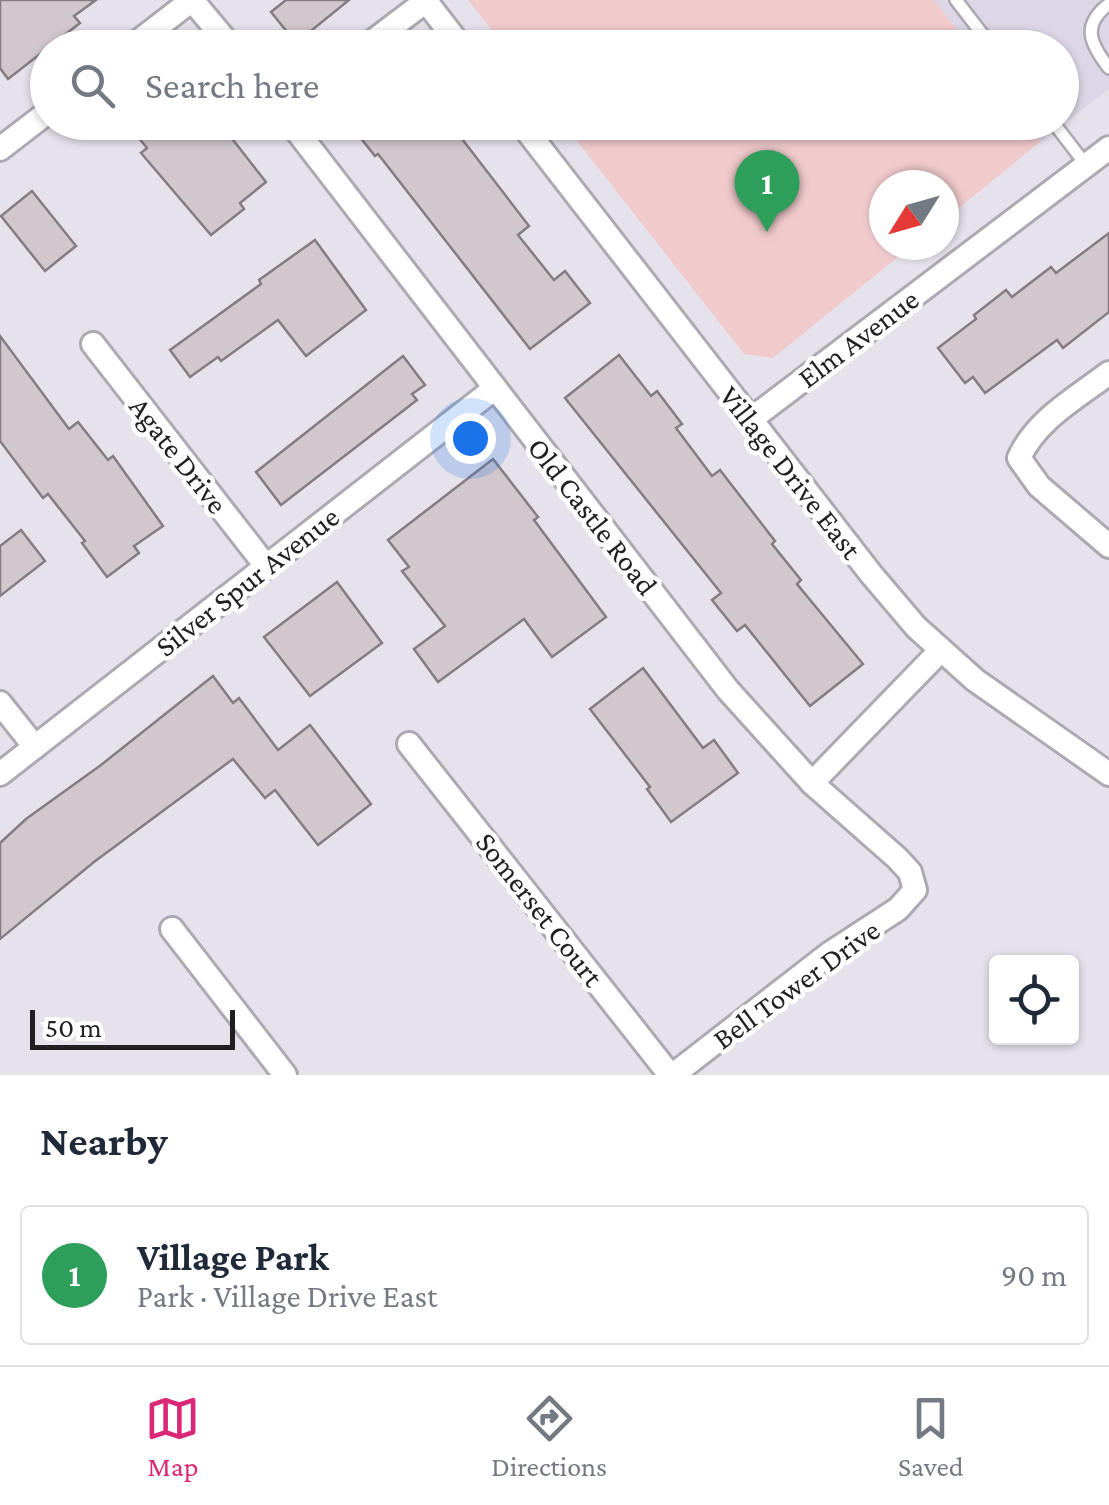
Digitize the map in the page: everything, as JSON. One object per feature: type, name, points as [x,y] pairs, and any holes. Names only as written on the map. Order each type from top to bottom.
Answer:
[{"type":"street","points":[[153,30],[192,0],[217,30]]},
{"type":"street","points":[[387,30],[425,0],[448,30]]},
{"type":"street","points":[[0,148],[30,126]]},
{"type":"street","name":"Old Castle Road","points":[[304,140],[728,690],[812,783],[897,858],[910,872],[915,890]]},
{"type":"street","name":"Village Drive East","points":[[534,140],[871,574],[940,651],[1009,707],[1109,774]]},
{"type":"street","name":"Elm Avenue","points":[[750,420],[1109,148]]},
{"type":"street","name":"Agate Drive","points":[[93,344],[266,566]]},
{"type":"street","points":[[1109,373],[1044,423],[1026,442],[1019,458],[1039,486],[1109,546]]},
{"type":"street","name":"Silver Spur Avenue","points":[[0,774],[494,390]]},
{"type":"street","points":[[812,783],[940,651]]},
{"type":"street","points":[[0,702],[35,747]]},
{"type":"street","name":"Somerset Court","points":[[410,744],[672,1075]]},
{"type":"street","name":"Bell Tower Drive","points":[[672,1075],[829,954],[898,909],[915,890]]},
{"type":"street","points":[[172,929],[285,1075]]},
{"type":"lane","points":[[956,0],[980,30]]},
{"type":"lane","points":[[1109,4],[1094,19],[1090,30],[1095,50],[1109,68]]},
{"type":"lane","points":[[1066,140],[1086,165]]},
{"type":"shaded area","points":[[468,0],[934,0],[957,30],[492,30]]},
{"type":"shaded area","points":[[934,0],[1109,0],[1109,89],[1079,112],[1079,30],[957,30]]},
{"type":"shaded area","points":[[576,140],[1039,140],[959,208],[959,170],[869,170],[869,260],[894,260],[773,358],[744,354]]},
{"type":"building","points":[[0,0],[96,0],[74,16],[80,23],[71,30],[30,30],[30,62],[8,79],[0,68]]},
{"type":"building","points":[[286,0],[349,0],[312,30],[286,30],[271,12]]},
{"type":"building","points":[[141,140],[233,140],[266,182],[240,203],[244,209],[211,235],[141,153],[147,148]]},
{"type":"building","points":[[362,140],[463,140],[529,226],[518,235],[554,280],[565,271],[590,303],[530,349],[378,154],[375,156]]},
{"type":"building","points":[[32,191],[76,246],[45,271],[1,216]]},
{"type":"building","points":[[1109,233],[1109,312],[1063,348],[1057,340],[985,393],[973,377],[965,383],[938,348],[1006,290],[1012,297],[1051,267],[1056,273]]},
{"type":"building","points":[[315,240],[366,310],[306,356],[278,320],[221,361],[218,357],[190,377],[170,350]]},
{"type":"building","points":[[0,336],[69,429],[78,422],[108,460],[113,456],[163,526],[134,546],[139,553],[107,577],[82,543],[85,541],[48,494],[43,498],[0,441]]},
{"type":"building","points":[[619,355],[651,396],[657,391],[682,424],[676,428],[712,476],[720,470],[775,541],[772,544],[801,580],[797,584],[863,664],[810,706],[745,625],[737,631],[712,600],[721,593],[565,398]]},
{"type":"building","points":[[403,356],[425,385],[412,394],[417,400],[281,505],[256,472]]},
{"type":"building","points":[[493,459],[606,617],[552,657],[524,619],[438,682],[414,649],[445,626],[402,571],[409,567],[388,540]]},
{"type":"building","points":[[21,530],[45,561],[0,596],[0,546]]},
{"type":"building","points":[[337,582],[382,643],[310,696],[264,637]]},
{"type":"building","points":[[643,668],[703,748],[714,740],[738,773],[671,822],[647,789],[650,787],[590,709]]},
{"type":"building","points":[[213,676],[233,703],[239,698],[278,750],[310,725],[371,804],[318,845],[275,790],[265,798],[233,759],[94,862],[0,939],[0,843]]},
{"type":"place","name":"Village Park","points":[[767,232]]}]
